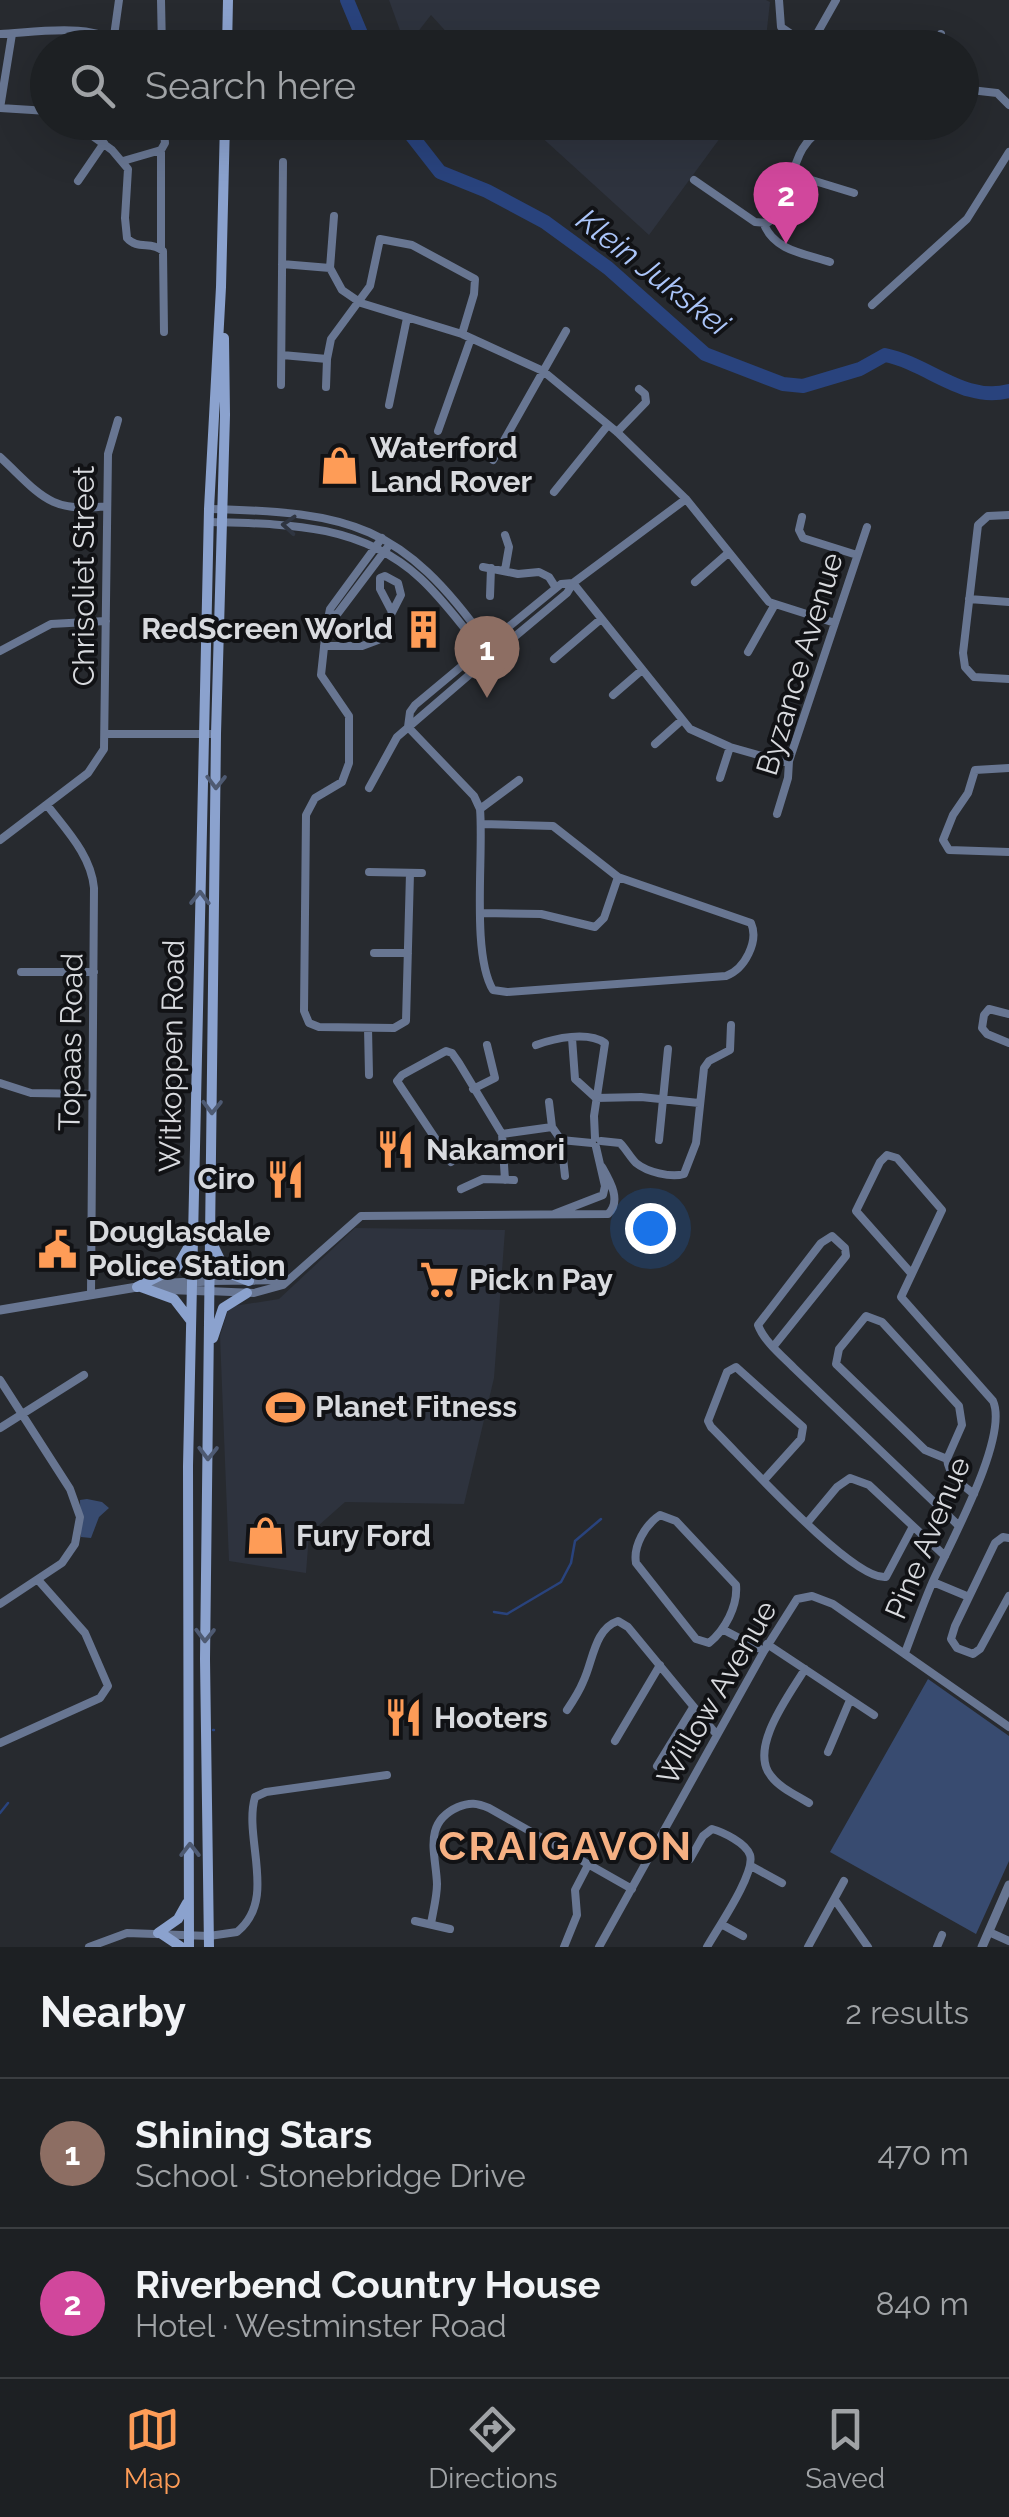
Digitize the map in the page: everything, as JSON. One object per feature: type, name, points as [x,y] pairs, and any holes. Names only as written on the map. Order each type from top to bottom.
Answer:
[{"type":"main road","points":[[227,30],[228,0]]},
{"type":"main road","name":"Witkoppen Road","points":[[189,1941],[188,1466],[203,734],[226,392],[221,287],[225,140]]},
{"type":"main road","name":"Witkoppen Road","points":[[209,1941],[205,1659],[212,1239],[215,516]]},
{"type":"main road","points":[[141,1287],[177,1267],[186,1255],[194,1228]]},
{"type":"main road","points":[[208,1369],[220,1314],[248,1287],[226,1272],[212,1239]]},
{"type":"main road","points":[[141,1287],[174,1300],[191,1322]]},
{"type":"main road","points":[[181,1947],[160,1934],[182,1914],[190,1893]]},
{"type":"street","points":[[115,30],[119,0]]},
{"type":"street","points":[[161,0],[162,30]]},
{"type":"street","points":[[779,0],[781,27],[786,30]]},
{"type":"street","points":[[820,30],[836,0]]},
{"type":"street","points":[[0,34],[30,33]]},
{"type":"street","points":[[12,34],[0,108],[30,110]]},
{"type":"street","points":[[979,91],[997,93],[1009,105]]},
{"type":"street","points":[[78,181],[100,140],[123,161],[129,173],[125,218],[130,241],[161,248]]},
{"type":"street","points":[[164,332],[161,150],[165,140]]},
{"type":"street","points":[[764,224],[778,215],[808,140]]},
{"type":"street","points":[[123,161],[161,150]]},
{"type":"street","points":[[872,305],[967,218],[1009,152]]},
{"type":"street","points":[[281,385],[282,162]]},
{"type":"street","points":[[792,174],[854,193]]},
{"type":"street","points":[[694,180],[750,219],[764,224]]},
{"type":"street","points":[[334,216],[330,268],[342,290],[360,303],[466,336],[544,372],[617,432],[686,499],[727,554],[774,606],[835,623]]},
{"type":"street","points":[[764,224],[778,245],[830,262]]},
{"type":"street","points":[[326,386],[326,359],[334,334],[370,286],[378,242],[384,238],[398,240],[428,252],[475,279],[466,336],[438,431]]},
{"type":"street","points":[[282,264],[330,268]]},
{"type":"street","points":[[390,406],[406,318]]},
{"type":"street","points":[[492,460],[566,330]]},
{"type":"street","points":[[282,356],[326,359]]},
{"type":"street","points":[[617,432],[646,402],[646,394],[639,389]]},
{"type":"street","name":"Chrisoliet Street","points":[[106,734],[108,448],[118,420]]},
{"type":"street","points":[[554,492],[608,424]]},
{"type":"street","points":[[1,460],[53,504],[72,509],[107,506]]},
{"type":"street","points":[[369,788],[398,737],[408,727],[573,583],[686,499]]},
{"type":"street","points":[[1009,515],[988,516],[980,522],[963,653],[965,667],[977,678],[1009,679]]},
{"type":"street","points":[[215,516],[321,516],[386,540],[425,567],[485,646],[495,648],[492,656]]},
{"type":"street","points":[[215,516],[347,535],[380,550],[448,599]]},
{"type":"street","points":[[802,517],[799,530],[803,538],[857,555]]},
{"type":"street","name":"Byzance Avenue","points":[[778,814],[790,761],[867,527]]},
{"type":"street","points":[[506,535],[506,570]]},
{"type":"street","points":[[386,540],[330,609],[324,646],[321,675],[348,716],[348,763],[342,782],[315,798],[306,816],[304,1011],[312,1025],[394,1028],[407,1019],[410,873]]},
{"type":"street","points":[[695,582],[727,554]]},
{"type":"street","points":[[490,596],[487,568],[543,573],[556,588]]},
{"type":"street","points":[[408,727],[414,705],[556,588],[573,583]]},
{"type":"street","points":[[573,583],[682,720],[702,736],[730,747],[790,761]]},
{"type":"street","points":[[969,599],[1009,602]]},
{"type":"street","points":[[748,652],[774,606]]},
{"type":"street","points":[[324,646],[374,643],[392,612]]},
{"type":"street","points":[[526,613],[532,622]]},
{"type":"street","points":[[554,659],[601,619]]},
{"type":"street","points":[[0,651],[51,624],[106,622]]},
{"type":"street","points":[[613,694],[642,670]]},
{"type":"street","points":[[449,676],[457,685]]},
{"type":"street","points":[[654,744],[682,720]]},
{"type":"street","points":[[408,727],[474,796],[480,808],[487,977],[497,992],[718,977],[740,968],[754,937],[751,923],[618,877],[553,826],[482,824]]},
{"type":"street","points":[[0,840],[98,762],[106,734],[216,734]]},
{"type":"street","points":[[720,778],[730,747]]},
{"type":"street","points":[[1009,768],[975,770],[943,840],[949,850],[1009,852]]},
{"type":"street","points":[[480,808],[519,780]]},
{"type":"street","name":"Topaas Road","points":[[46,805],[81,850],[91,870],[95,898],[91,1294]]},
{"type":"street","points":[[369,872],[422,873]]},
{"type":"street","points":[[482,913],[541,914],[595,927],[604,918],[618,877]]},
{"type":"street","points":[[374,953],[408,953]]},
{"type":"street","points":[[21,972],[94,972]]},
{"type":"street","points":[[1009,1014],[990,1009],[982,1028],[1009,1043]]},
{"type":"street","points":[[562,1140],[620,1143],[645,1168],[681,1176],[689,1166],[696,1143],[704,1068],[730,1050],[731,1025]]},
{"type":"street","points":[[368,1028],[368,1075]]},
{"type":"street","points":[[572,1038],[576,1082],[596,1098],[699,1103]]},
{"type":"street","points":[[0,1310],[141,1287],[273,1289],[292,1280],[361,1216],[608,1214],[615,1200],[596,1142],[596,1098],[605,1043],[597,1038],[572,1038],[536,1045]]},
{"type":"street","points":[[473,1088],[495,1078],[487,1044]]},
{"type":"street","points":[[660,1140],[668,1049]]},
{"type":"street","points":[[451,1162],[397,1081],[433,1057],[449,1052],[502,1134],[509,1180],[483,1178],[460,1189]]},
{"type":"street","points":[[0,1083],[31,1092],[92,1094]]},
{"type":"street","points":[[549,1102],[552,1127],[562,1140],[564,1176]]},
{"type":"street","points":[[502,1134],[552,1127]]},
{"type":"street","points":[[887,1156],[896,1158],[942,1210],[910,1272],[856,1211],[880,1162],[887,1156]]},
{"type":"street","points":[[602,1167],[603,1196]]},
{"type":"street","points":[[550,1216],[603,1196],[615,1200]]},
{"type":"street","points":[[773,1347],[846,1256],[845,1248],[832,1236],[821,1243],[758,1325],[773,1347],[959,1526]]},
{"type":"street","name":"Pine Avenue","points":[[905,1652],[974,1494],[998,1418],[993,1401],[900,1297],[910,1272]]},
{"type":"street","points":[[947,1459],[925,1450],[836,1364],[839,1349],[866,1316],[882,1322],[962,1410],[962,1425],[947,1459],[949,1470],[974,1494]]},
{"type":"street","points":[[765,1479],[801,1439],[803,1427],[736,1367],[727,1372],[708,1421],[807,1523],[838,1553],[879,1578],[889,1574],[912,1528]]},
{"type":"street","points":[[0,1428],[84,1374]]},
{"type":"street","points":[[0,1380],[70,1489],[80,1518],[77,1538],[62,1563],[0,1604]]},
{"type":"street","points":[[807,1523],[837,1487],[850,1478],[869,1485],[945,1556]]},
{"type":"street","points":[[656,1517],[676,1521],[734,1582],[736,1600],[722,1629],[708,1643],[696,1639],[638,1568],[634,1559],[636,1549],[656,1517]]},
{"type":"street","points":[[1009,1538],[1002,1537],[995,1543],[969,1597],[952,1640],[957,1648],[973,1654],[980,1649],[1009,1596]]},
{"type":"street","points":[[0,1743],[100,1698],[108,1686],[85,1633],[39,1581]]},
{"type":"street","points":[[933,1582],[969,1597]]},
{"type":"street","name":"Willow Avenue","points":[[602,1946],[766,1647],[797,1599],[812,1596],[833,1604],[905,1652]]},
{"type":"street","points":[[567,1710],[582,1684],[594,1649],[615,1621],[628,1627],[716,1736]]},
{"type":"street","points":[[722,1629],[805,1669],[874,1715]]},
{"type":"street","points":[[905,1652],[1007,1721]]},
{"type":"street","points":[[615,1741],[660,1665]]},
{"type":"street","points":[[805,1669],[766,1739],[764,1758],[772,1778],[809,1803]]},
{"type":"street","points":[[828,1752],[850,1700]]},
{"type":"street","points":[[657,1766],[692,1708]]},
{"type":"street","points":[[89,1947],[127,1933],[209,1941],[237,1932],[254,1909],[258,1859],[254,1800],[261,1793],[387,1775]]},
{"type":"street","points":[[431,1924],[437,1885],[432,1858],[434,1833],[441,1817],[471,1803],[483,1805],[632,1888]]},
{"type":"street","points":[[690,1859],[706,1831],[714,1829],[747,1848],[751,1866],[707,1947]]},
{"type":"street","points":[[564,1947],[577,1915],[575,1890],[588,1865]]},
{"type":"street","points":[[751,1866],[782,1883]]},
{"type":"street","points":[[808,1947],[844,1881]]},
{"type":"street","points":[[982,1947],[1009,1885]]},
{"type":"street","points":[[834,1900],[868,1947]]},
{"type":"street","points":[[415,1921],[450,1928]]},
{"type":"street","points":[[720,1924],[743,1936]]},
{"type":"street","points":[[988,1932],[1009,1941]]},
{"type":"street","points":[[937,1947],[942,1935]]},
{"type":"shaded area","points":[[389,0],[770,2],[767,30],[445,30],[431,15],[419,30],[400,30]]},
{"type":"shaded area","points":[[545,140],[718,140],[649,235]]},
{"type":"shaded area","points":[[355,1228],[505,1230],[494,1378],[464,1504],[345,1502],[309,1534],[306,1573],[229,1561],[220,1336],[228,1310],[279,1299]]},
{"type":"shaded area","points":[[80,1500],[109,1508],[99,1517],[91,1538],[81,1537]]},
{"type":"shaded area","points":[[928,1679],[1009,1736],[1009,1861],[976,1934],[830,1852]]},
{"type":"waterway","name":"Klein Jukskei","points":[[347,0],[360,30]]},
{"type":"waterway","name":"Klein Jukskei","points":[[415,140],[440,172],[487,191],[545,222],[608,268],[705,354],[783,384],[803,386],[860,369],[885,355],[977,392],[1009,391]]},
{"type":"waterway","points":[[494,1612],[507,1614],[561,1582],[571,1563],[575,1541],[601,1519]]},
{"type":"waterway","points":[[0,1813],[8,1803]]},
{"type":"place","name":"Riverbend Country House","points":[[786,244]]},
{"type":"place","name":"Waterford Land Rover","points":[[340,465]]},
{"type":"place","name":"RedScreen World","points":[[423,629]]},
{"type":"place","name":"Shining Stars","points":[[487,698]]},
{"type":"place","name":"Nakamori","points":[[396,1150]]},
{"type":"place","name":"Ciro","points":[[285,1179]]},
{"type":"place","name":"Douglasdale Police Station","points":[[58,1249]]},
{"type":"place","name":"Pick n Pay","points":[[439,1280]]},
{"type":"place","name":"Planet Fitness","points":[[285,1407]]},
{"type":"place","name":"Fury Ford","points":[[266,1536]]},
{"type":"place","name":"Hooters","points":[[404,1718]]},
{"type":"district","name":"CRAIGAVON","points":[[566,1846]]}]
